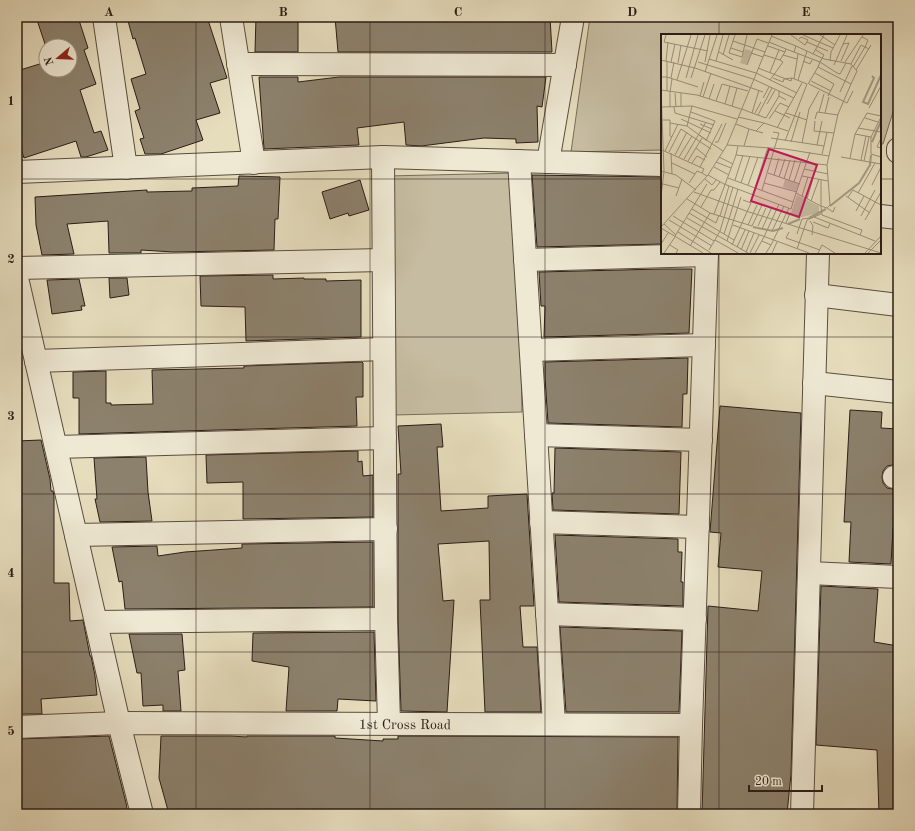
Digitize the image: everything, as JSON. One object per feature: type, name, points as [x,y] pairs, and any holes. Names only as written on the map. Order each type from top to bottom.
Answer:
[{"type":"street","points":[[104,17],[126,168]]},
{"type":"street","points":[[231,17],[254,163]]},
{"type":"street","points":[[548,162],[573,17]]},
{"type":"street","points":[[238,64],[565,65]]},
{"type":"street","points":[[17,172],[254,163],[383,156],[661,165]]},
{"type":"street","points":[[383,156],[386,619],[389,723]]},
{"type":"street","points":[[519,161],[554,724]]},
{"type":"street","points":[[881,216],[898,218]]},
{"type":"street","points":[[525,260],[707,254],[689,814]]},
{"type":"street","points":[[802,814],[818,254]]},
{"type":"street","points":[[17,268],[384,260]]},
{"type":"street","points":[[17,278],[119,723],[142,814]]},
{"type":"street","points":[[816,295],[898,305]]},
{"type":"street","points":[[531,350],[704,345]]},
{"type":"street","points":[[36,361],[384,349]]},
{"type":"street","points":[[814,383],[898,392]]},
{"type":"street","points":[[536,435],[701,440]]},
{"type":"street","points":[[56,446],[385,438]]},
{"type":"street","points":[[541,522],[698,527]]},
{"type":"street","points":[[76,534],[386,529]]},
{"type":"street","points":[[809,573],[898,577]]},
{"type":"street","points":[[547,614],[695,619]]},
{"type":"street","points":[[96,622],[386,619]]},
{"type":"street","name":"1st Cross Road","points":[[17,727],[119,723],[691,725]]},
{"type":"shaded area","points":[[590,17],[898,17],[898,96],[883,144],[881,144],[881,34],[661,34],[661,150],[571,152]]},
{"type":"shaded area","points":[[517,173],[522,412],[393,415],[387,176]]},
{"type":"building","points":[[36,17],[78,17],[88,48],[84,50],[96,84],[80,90],[94,133],[101,131],[108,150],[86,157],[81,157],[76,141],[24,158],[17,136],[17,71],[38,64],[38,78],[78,78],[78,38],[43,38]]},
{"type":"building","points":[[142,17],[207,17],[227,78],[210,83],[220,113],[196,120],[203,140],[161,154],[145,154],[140,139],[144,138],[135,111],[140,109],[131,79],[146,74],[128,21]]},
{"type":"building","points":[[256,17],[298,17],[298,52],[255,52]]},
{"type":"building","points":[[335,17],[550,17],[552,52],[338,52]]},
{"type":"building","points":[[259,77],[298,77],[298,82],[339,77],[546,77],[542,107],[537,106],[538,142],[516,143],[516,139],[484,138],[421,146],[406,145],[404,122],[357,128],[359,145],[264,149]]},
{"type":"building","points":[[532,175],[661,177],[661,244],[537,247]]},
{"type":"building","points":[[239,176],[280,177],[278,219],[275,219],[274,250],[174,252],[141,250],[141,253],[109,253],[108,221],[67,224],[74,254],[42,255],[36,225],[35,197],[147,190],[147,192],[192,191],[192,188],[238,186]]},
{"type":"building","points":[[360,180],[369,210],[349,216],[348,213],[330,219],[322,192]]},
{"type":"building","points":[[692,269],[689,333],[544,337],[545,306],[541,306],[539,272]]},
{"type":"building","points":[[273,275],[273,279],[304,278],[326,279],[326,281],[361,280],[361,337],[246,341],[245,307],[201,306],[200,276]]},
{"type":"building","points":[[109,278],[127,278],[129,295],[110,298]]},
{"type":"building","points":[[79,279],[85,306],[81,306],[82,310],[52,314],[47,280]]},
{"type":"building","points":[[688,358],[687,394],[683,394],[682,427],[548,423],[545,362]]},
{"type":"building","points":[[362,362],[363,397],[356,397],[357,426],[79,434],[79,398],[73,398],[73,372],[106,371],[106,403],[111,403],[111,405],[153,404],[152,370],[244,368],[244,366]]},
{"type":"building","points":[[720,406],[801,413],[791,774],[787,814],[702,814],[708,606],[758,611],[762,571],[718,567],[721,533],[710,532]]},
{"type":"building","points":[[850,410],[882,412],[881,428],[898,429],[898,464],[887,466],[883,471],[882,477],[883,483],[887,488],[898,490],[898,528],[893,528],[891,564],[849,562],[851,522],[844,522]]},
{"type":"building","points":[[441,424],[443,447],[437,447],[441,511],[488,508],[488,496],[527,494],[534,606],[520,606],[523,647],[537,647],[541,712],[485,712],[480,600],[490,600],[489,541],[438,544],[443,601],[454,600],[447,712],[401,711],[398,619],[398,474],[401,474],[398,426]]},
{"type":"building","points":[[41,440],[50,479],[51,491],[53,491],[54,496],[54,583],[69,583],[70,621],[83,620],[95,676],[97,695],[41,699],[42,714],[17,714],[17,441]]},
{"type":"building","points":[[555,448],[681,452],[679,514],[553,510],[552,493],[554,493]]},
{"type":"building","points":[[358,451],[358,462],[362,461],[363,476],[373,475],[373,517],[243,519],[243,482],[207,483],[206,455]]},
{"type":"building","points":[[146,457],[148,492],[152,521],[100,522],[95,499],[97,499],[94,458]]},
{"type":"building","points":[[555,535],[678,539],[678,552],[682,552],[681,582],[683,582],[683,606],[559,602]]},
{"type":"building","points":[[373,542],[373,607],[125,609],[122,581],[119,582],[112,547],[157,546],[158,556],[185,552],[242,548],[242,544]]},
{"type":"building","points":[[821,586],[878,589],[874,642],[898,646],[898,814],[879,814],[877,750],[816,745]]},
{"type":"building","points":[[560,627],[682,631],[679,712],[566,712]]},
{"type":"building","points":[[374,632],[376,701],[338,699],[337,711],[286,711],[289,667],[252,661],[253,633]]},
{"type":"building","points":[[129,634],[182,634],[185,670],[178,671],[181,711],[163,711],[163,705],[143,706],[141,673],[137,673]]},
{"type":"building","points":[[109,736],[128,814],[17,814],[17,739]]},
{"type":"building","points":[[161,736],[335,736],[335,738],[383,741],[383,739],[398,739],[398,736],[678,737],[677,814],[169,814],[159,778]]}]
